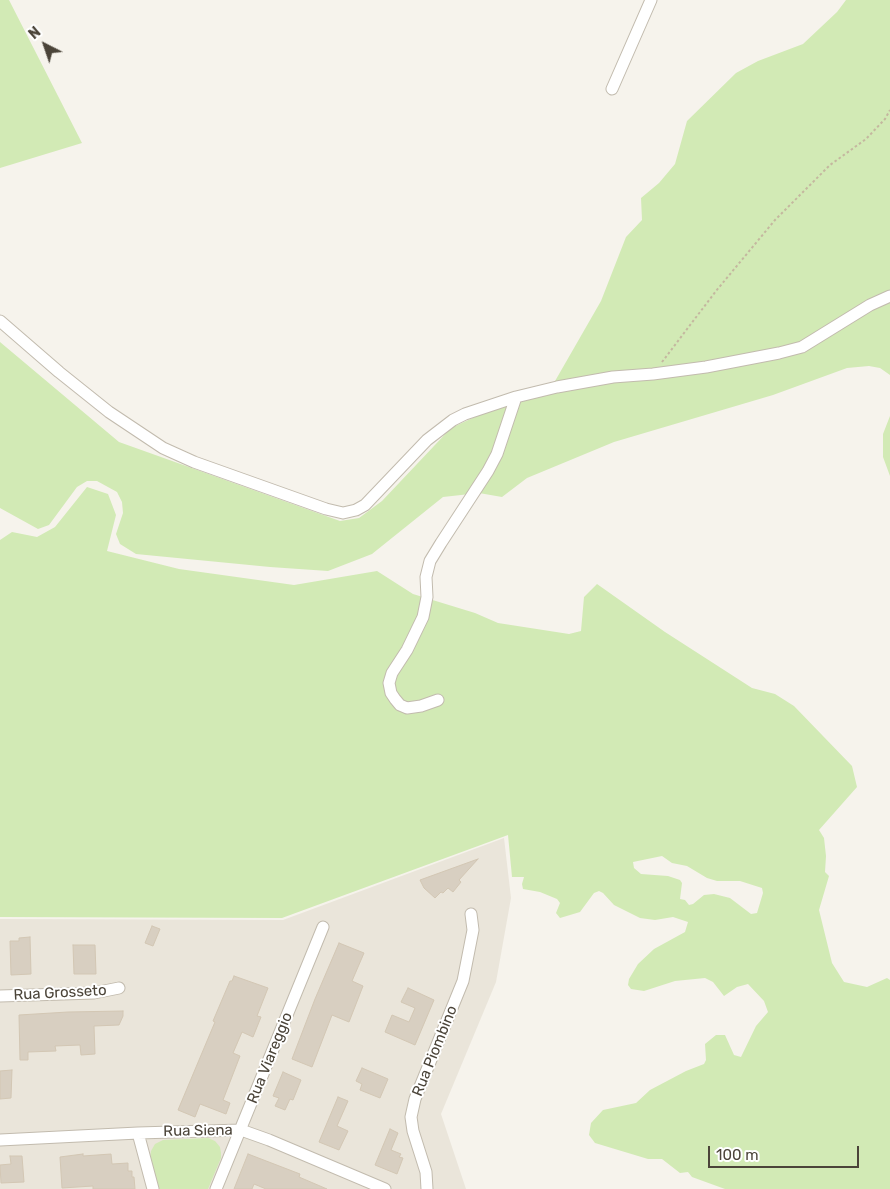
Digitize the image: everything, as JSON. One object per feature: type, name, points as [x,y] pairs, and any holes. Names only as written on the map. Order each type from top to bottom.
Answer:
[{"type":"street","points":[[612,89],[651,0]]},
{"type":"street","points":[[0,321],[102,406],[163,448],[203,465],[326,509],[343,513],[356,510],[365,505],[427,440],[453,420],[465,414],[516,397],[613,377],[654,374],[724,363],[802,347],[870,305],[890,296]]},
{"type":"street","points":[[438,700],[421,706],[407,708],[400,705],[395,699],[391,693],[389,682],[392,673],[407,650],[423,617],[427,597],[426,576],[430,561],[440,542],[488,471],[497,454],[516,397]]},
{"type":"street","name":"Rua Piombino","points":[[427,1189],[426,1172],[414,1131],[412,1117],[415,1099],[463,982],[473,930],[471,914]]},
{"type":"street","name":"Rua Viareggio","points":[[216,1189],[322,927]]},
{"type":"street","name":"Rua Grosseto","points":[[0,996],[94,993],[119,988]]},
{"type":"street","name":"Rua Siena","points":[[0,1140],[138,1132],[241,1130],[385,1189]]},
{"type":"street","points":[[138,1132],[153,1189]]},
{"type":"path","points":[[654,374],[716,291],[775,220],[830,165],[866,139],[885,120],[890,110]]},
{"type":"shaded area","points":[[504,838],[511,898],[496,982],[441,1114],[466,1189],[0,1189],[0,919],[283,920]]},
{"type":"green space","points":[[0,0],[9,0],[82,143],[0,168]]},
{"type":"green space","points":[[846,0],[890,0],[890,375],[880,368],[869,366],[847,368],[773,395],[614,442],[527,478],[502,497],[479,493],[443,497],[372,554],[328,571],[136,554],[120,544],[116,534],[123,513],[122,502],[117,492],[97,481],[87,481],[77,487],[49,525],[38,529],[0,508],[0,342],[119,442],[340,521],[359,518],[382,501],[451,428],[490,410],[547,395],[601,301],[626,237],[642,220],[641,198],[659,183],[675,164],[687,121],[736,73],[758,61],[803,44],[837,12]]},
{"type":"green space","points":[[890,416],[890,476],[883,457],[883,434]]},
{"type":"green space","points":[[87,487],[108,494],[116,515],[107,551],[179,569],[294,585],[377,571],[413,594],[475,613],[498,623],[569,634],[581,631],[584,597],[597,584],[665,632],[752,688],[775,694],[794,706],[852,766],[857,787],[819,830],[824,838],[825,872],[829,876],[819,910],[832,963],[844,982],[867,987],[887,978],[890,980],[890,1189],[725,1189],[692,1177],[688,1172],[680,1173],[662,1159],[648,1159],[595,1143],[589,1135],[591,1123],[603,1110],[636,1103],[650,1090],[686,1071],[704,1064],[706,1060],[705,1044],[716,1035],[725,1035],[734,1055],[741,1057],[756,1026],[768,1012],[764,1001],[748,984],[737,987],[724,996],[713,982],[705,978],[675,981],[644,991],[631,989],[628,985],[629,979],[638,964],[654,949],[685,932],[688,922],[673,917],[655,920],[640,918],[614,905],[599,891],[594,893],[580,912],[560,918],[556,913],[560,903],[557,899],[540,892],[523,889],[524,877],[512,877],[508,835],[282,918],[0,917],[0,540],[12,532],[37,537],[55,527]],"holes":[[[662,856],[672,863],[687,866],[707,878],[717,881],[740,881],[762,888],[763,893],[757,913],[751,914],[730,898],[714,894],[704,895],[689,905],[685,900],[680,899],[682,883],[680,880],[668,876],[641,874],[634,868],[633,862]]]},
{"type":"green space","points":[[208,1138],[215,1141],[220,1147],[221,1158],[208,1189],[159,1189],[150,1158],[155,1144],[163,1140]]},
{"type":"building","points":[[478,859],[459,880],[461,882],[453,892],[448,888],[435,898],[424,888],[420,880]]},
{"type":"building","points":[[152,926],[160,929],[153,946],[145,943]]},
{"type":"building","points":[[30,937],[31,974],[11,975],[10,941],[19,941],[19,938]]},
{"type":"building","points":[[339,943],[364,953],[352,981],[363,986],[349,1022],[332,1015],[312,1067],[292,1059]]},
{"type":"building","points":[[73,945],[95,945],[96,974],[74,974]]},
{"type":"building","points":[[234,976],[268,988],[257,1016],[261,1017],[253,1037],[242,1032],[233,1053],[240,1056],[223,1100],[230,1103],[226,1114],[200,1104],[195,1117],[178,1110],[215,1022],[213,1021],[230,981],[232,981]]},
{"type":"building","points":[[408,988],[434,1000],[415,1045],[385,1032],[392,1015],[409,1022],[415,1008],[401,1002]]},
{"type":"building","points":[[123,1011],[119,1025],[94,1026],[95,1054],[81,1055],[80,1045],[55,1046],[56,1051],[28,1052],[28,1060],[20,1060],[19,1015]]},
{"type":"building","points":[[362,1068],[388,1079],[380,1098],[360,1090],[362,1084],[356,1081]]},
{"type":"building","points":[[12,1070],[11,1098],[0,1099],[0,1071]]},
{"type":"building","points":[[283,1072],[301,1080],[293,1100],[290,1099],[285,1110],[275,1106],[279,1098],[273,1096]]},
{"type":"building","points":[[338,1097],[348,1101],[337,1126],[348,1131],[339,1150],[319,1142]]},
{"type":"building","points":[[390,1129],[398,1133],[391,1150],[401,1154],[399,1157],[403,1158],[397,1174],[375,1165]]},
{"type":"building","points":[[83,1154],[83,1156],[111,1154],[112,1164],[128,1163],[128,1171],[132,1171],[132,1177],[134,1177],[135,1189],[93,1189],[93,1186],[62,1188],[60,1157]]},
{"type":"building","points":[[248,1154],[300,1174],[299,1177],[327,1189],[266,1189],[254,1184],[252,1189],[234,1189]]},
{"type":"building","points":[[10,1156],[22,1156],[24,1182],[1,1183],[0,1165],[11,1164]]}]
